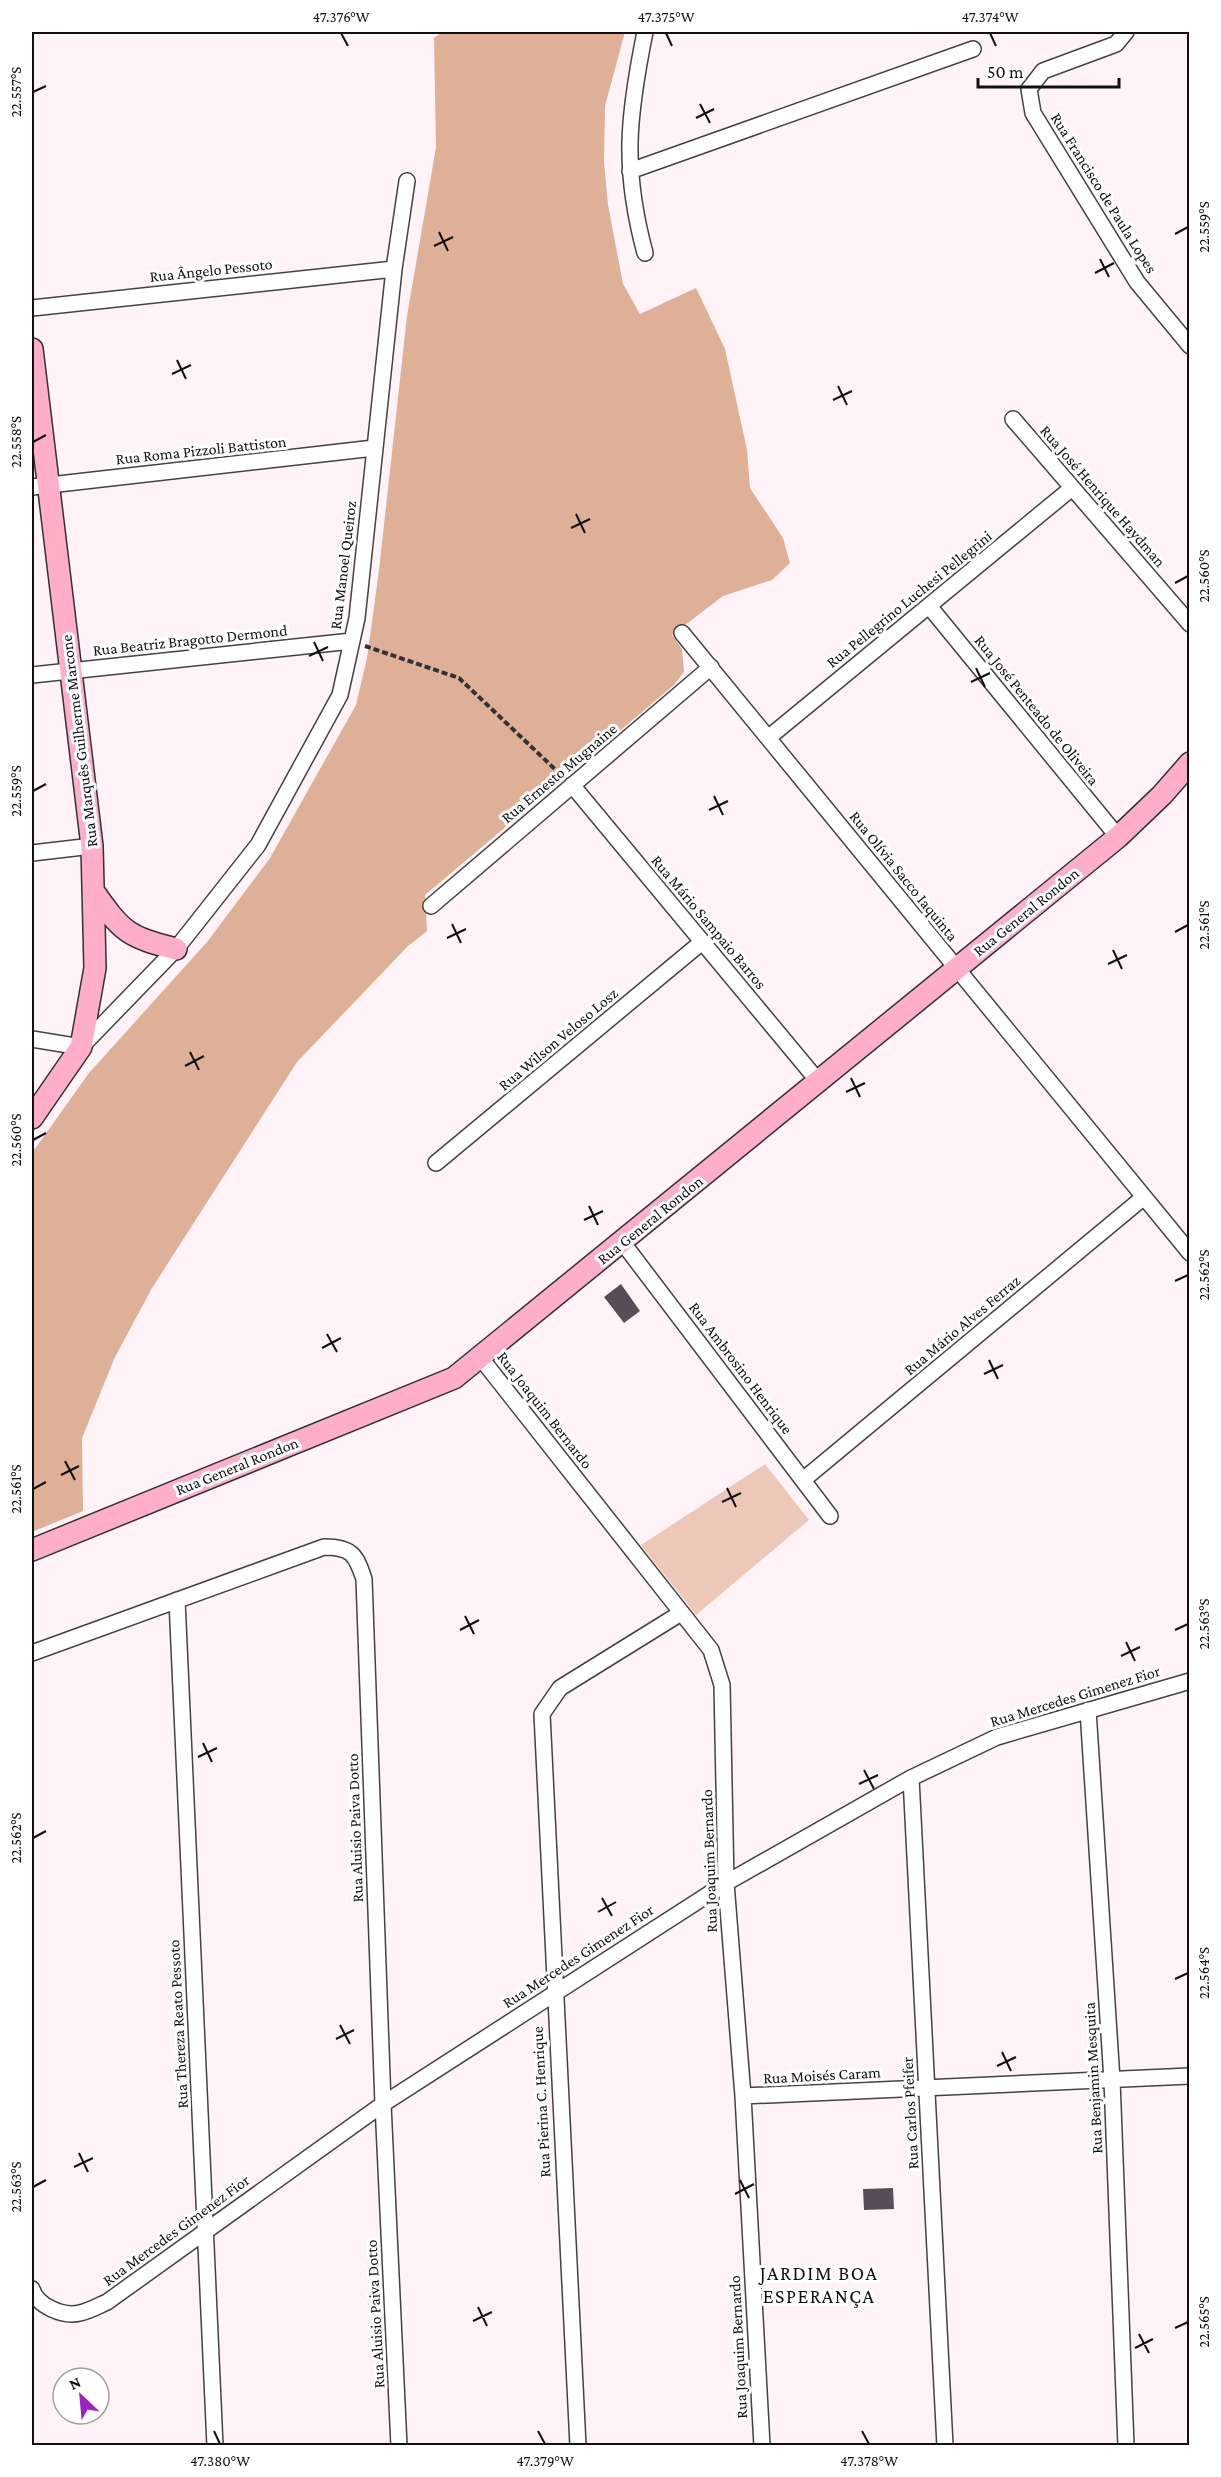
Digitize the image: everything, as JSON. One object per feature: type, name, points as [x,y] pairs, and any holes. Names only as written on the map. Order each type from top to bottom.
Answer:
[{"type":"street","points":[[645,32],[631,98],[630,171],[638,226],[645,252]]},
{"type":"street","name":"Rua Francisco de Paula Lopes","points":[[1126,32],[1116,44],[1043,71],[1029,89],[1034,113],[1137,282],[1190,346]]},
{"type":"street","points":[[630,171],[973,49]]},
{"type":"street","name":"Rua Manoel Queiroz","points":[[81,1047],[176,949],[258,845],[340,695],[357,618],[394,269],[407,181]]},
{"type":"street","name":"Rua Ângelo Pessoto","points":[[32,308],[394,269]]},
{"type":"street","name":"Rua Marquês Guilherme Marcone","points":[[32,349],[40,486],[71,671],[92,846],[95,968],[81,1047],[32,1118]]},
{"type":"street","name":"Rua José Henrique Haydman","points":[[1013,419],[1190,624]]},
{"type":"street","name":"Rua Roma Pizzoli Battiston","points":[[40,486],[375,448]]},
{"type":"street","name":"Rua Pellegrino Luchesi Pellegrini","points":[[768,738],[1072,488]]},
{"type":"street","name":"Rua José Penteado de Oliveira","points":[[929,606],[1118,837]]},
{"type":"street","name":"Rua Olívia Sacco Iaquinta","points":[[682,633],[1190,1253]]},
{"type":"street","name":"Rua Beatriz Bragotto Dermond","points":[[32,675],[352,641]]},
{"type":"street","name":"Rua Ernesto Mugnaine","points":[[430,906],[711,667]]},
{"type":"street","name":"Rua General Rondon","points":[[32,1550],[454,1378],[623,1243],[1118,837],[1162,795],[1190,763]]},
{"type":"street","name":"Rua Mário Sampaio Barros","points":[[572,785],[818,1081]]},
{"type":"street","points":[[32,853],[92,846]]},
{"type":"street","points":[[94,892],[116,922],[140,940],[176,949]]},
{"type":"street","name":"Rua Wilson Veloso Losz","points":[[436,1163],[702,942]]},
{"type":"street","points":[[32,1039],[81,1047]]},
{"type":"street","name":"Rua Mário Alves Ferraz","points":[[803,1480],[1144,1197]]},
{"type":"street","name":"Rua Ambrosino Henrique","points":[[623,1243],[830,1516]]},
{"type":"street","name":"Rua Joaquim Bernardo","points":[[480,1357],[711,1650],[722,1685],[726,1882],[743,2096],[762,2445]]},
{"type":"street","name":"Rua Aluisio Paiva Dotto","points":[[32,1653],[324,1547],[342,1547],[358,1558],[364,1579],[383,2103],[399,2445]]},
{"type":"street","name":"Rua Thereza Reato Pessoto","points":[[177,1600],[215,2445]]},
{"type":"street","name":"Rua Pierina C. Henrique","points":[[578,2445],[542,1714],[560,1688],[681,1614]]},
{"type":"street","name":"Rua Mercedes Gimenez Fior","points":[[32,2289],[34,2296],[51,2310],[78,2314],[107,2302],[383,2103],[726,1882],[911,1778],[997,1737],[1190,1681]]},
{"type":"street","name":"Rua Benjamin Mesquita","points":[[1088,1710],[1112,2080],[1126,2445]]},
{"type":"street","name":"Rua Carlos Pfeifer","points":[[911,1778],[945,2445]]},
{"type":"street","name":"Rua Moisés Caram","points":[[743,2096],[1190,2076]]},
{"type":"path","points":[[352,641],[459,678],[572,785]]},
{"type":"shaded area","points":[[442,32],[625,32],[605,106],[604,162],[608,205],[623,284],[640,314],[696,288],[725,349],[747,450],[750,488],[783,538],[790,563],[772,580],[723,596],[672,635],[682,649],[684,672],[674,685],[425,895],[427,931],[408,946],[297,1062],[152,1288],[115,1357],[82,1438],[83,1511],[32,1532],[32,1153],[89,1073],[207,942],[270,858],[356,705],[367,658],[379,570],[407,316],[436,147],[434,38]]},
{"type":"shaded area","points":[[765,1464],[809,1520],[696,1615],[641,1545]]},
{"type":"building","points":[[621,1284],[640,1311],[624,1323],[604,1297]]},
{"type":"building","points":[[893,2188],[894,2209],[864,2210],[863,2189]]},
{"type":"district","name":"JARDIM BOA ESPERANÇA","points":[[819,2284]]}]
